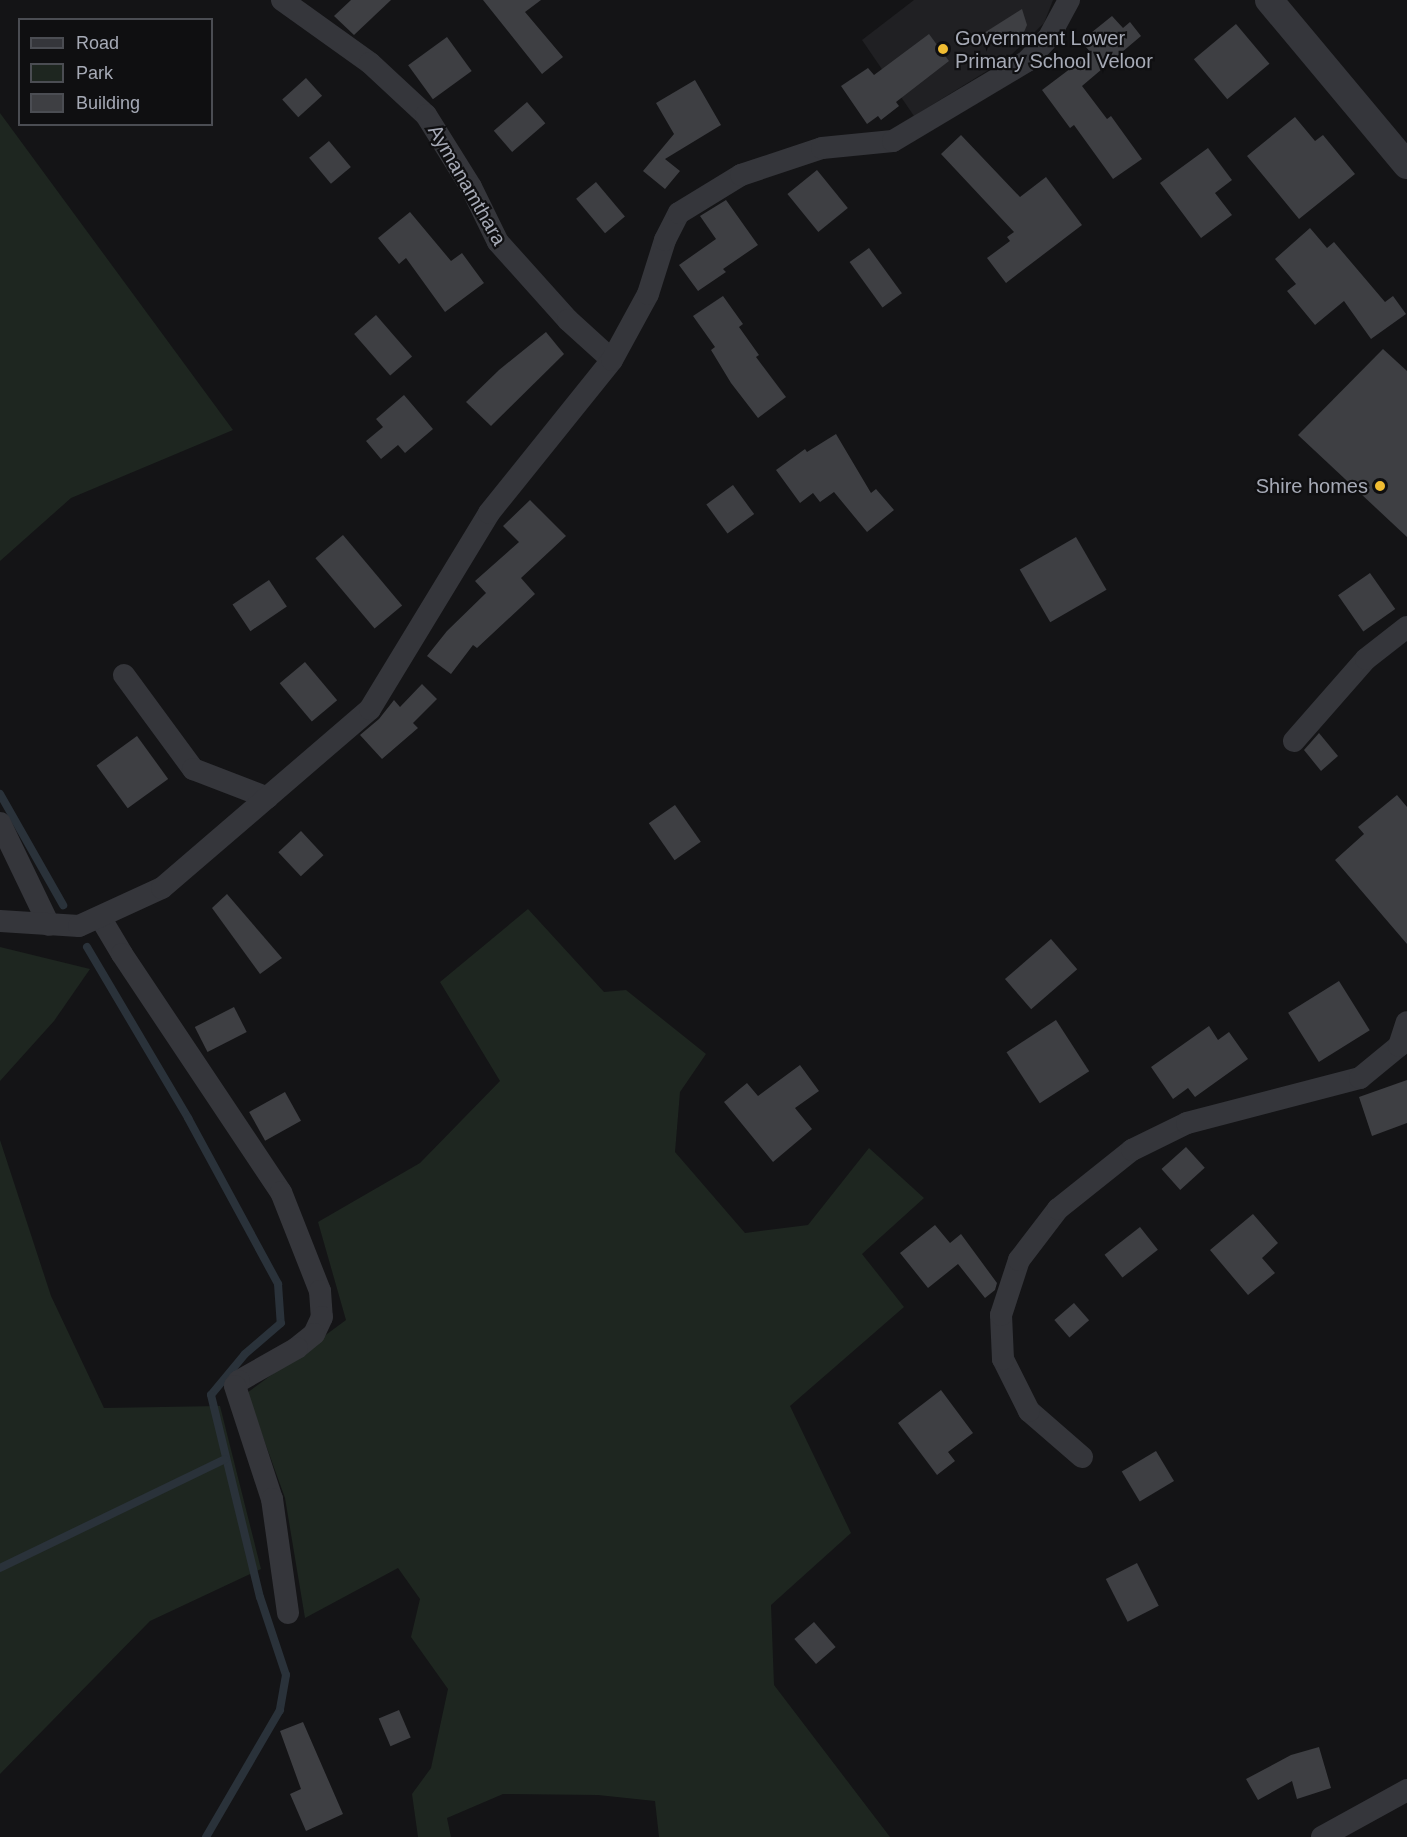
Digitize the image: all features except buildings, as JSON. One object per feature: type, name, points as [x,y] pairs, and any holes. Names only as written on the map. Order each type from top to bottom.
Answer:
[{"type":"street","name":"Aymanamthara","points":[[282,0],[370,63],[426,115],[471,187],[498,242],[568,320],[612,360]]},
{"type":"street","points":[[0,921],[79,926],[162,888],[370,708],[489,513],[612,360],[648,294],[665,240],[679,213],[741,175],[822,148],[893,141],[1027,61],[1049,37],[1069,0]]},
{"type":"street","points":[[1269,0],[1407,165]]},
{"type":"street","points":[[1294,741],[1366,659],[1407,627]]},
{"type":"street","points":[[124,675],[193,769],[268,798]]},
{"type":"street","points":[[0,823],[49,925]]},
{"type":"street","points":[[100,917],[122,954],[281,1192],[320,1291],[322,1317],[314,1334],[297,1348],[245,1377],[235,1386],[272,1499],[288,1613]]},
{"type":"street","points":[[1082,1457],[1029,1411],[1003,1359],[1001,1315],[1018,1260],[1058,1209],[1132,1150],[1187,1124],[1360,1078],[1400,1046],[1407,1022]]},
{"type":"street","points":[[1322,1837],[1407,1790]]},
{"type":"shaded area","name":"Government Lower Primary School Veloor","points":[[914,0],[1053,0],[1044,23],[1008,58],[914,116],[862,40]]},
{"type":"green space","points":[[0,113],[233,430],[71,498],[0,561]]},
{"type":"green space","points":[[528,909],[604,992],[626,990],[706,1054],[680,1092],[675,1152],[745,1233],[808,1225],[869,1148],[924,1198],[862,1254],[904,1307],[790,1406],[851,1533],[771,1605],[774,1685],[890,1837],[659,1837],[655,1801],[598,1795],[503,1794],[447,1818],[451,1837],[418,1837],[412,1794],[431,1768],[448,1689],[411,1637],[420,1599],[398,1568],[305,1618],[285,1498],[247,1393],[346,1320],[318,1222],[420,1163],[500,1081],[440,982]]},
{"type":"green space","points":[[0,947],[90,969],[54,1021],[0,1081]]},
{"type":"green space","points":[[0,1140],[51,1296],[104,1408],[220,1406],[261,1569],[150,1621],[0,1774]]},
{"type":"waterway","points":[[0,794],[63,905]]},
{"type":"waterway","points":[[87,947],[188,1118],[278,1284],[281,1323],[245,1354],[211,1395],[260,1597],[286,1675],[280,1710],[206,1837]]},
{"type":"waterway","points":[[0,1568],[225,1459]]},
{"type":"place","name":"Government Lower Primary School Veloor","points":[[943,49]]},
{"type":"place","name":"Shire homes","points":[[1380,486]]}]
